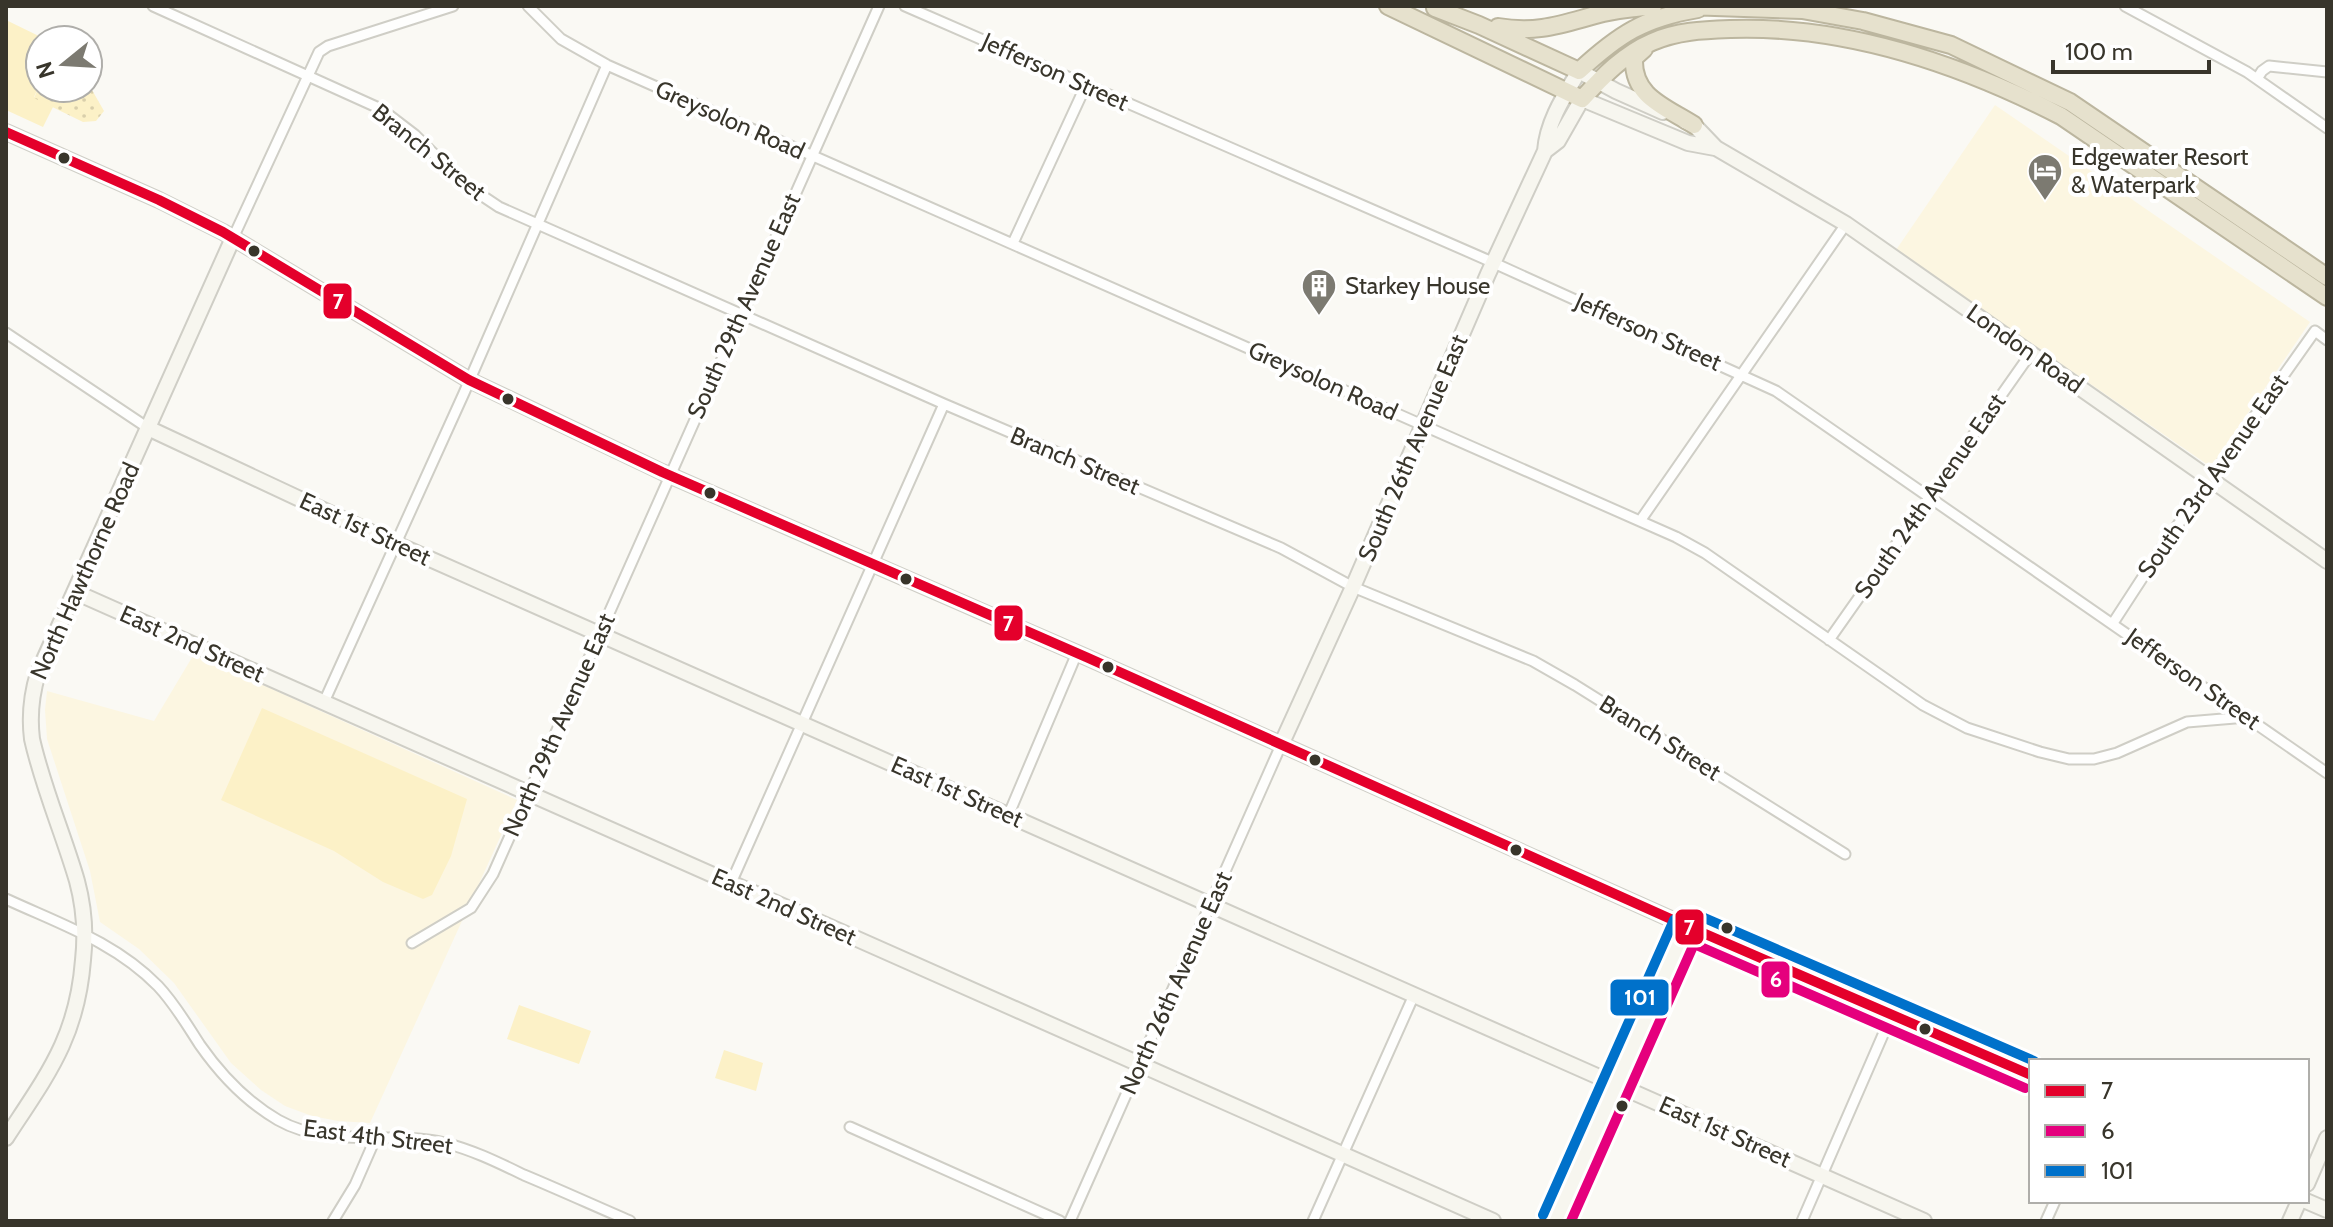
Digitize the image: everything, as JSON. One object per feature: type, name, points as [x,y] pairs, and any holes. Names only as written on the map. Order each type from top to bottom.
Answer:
[{"type":"highway","name":"London Road","points":[[1388,6],[1574,95]]},
{"type":"highway","points":[[1432,7],[1497,27],[1530,30],[1555,27],[1606,12],[1653,6]]},
{"type":"highway","points":[[1686,6],[1802,10],[1863,21],[1951,45],[2034,82],[2070,102],[2327,277]]},
{"type":"highway","name":"London Road","points":[[1432,7],[1579,71]]},
{"type":"highway","points":[[1579,71],[1623,33],[1652,20],[1711,7]]},
{"type":"highway","points":[[1574,95],[1651,42],[1675,34],[1756,28],[1847,37],[1956,69],[2025,97],[2061,116],[2327,297]]},
{"type":"highway","points":[[1651,42],[1634,58],[1634,75],[1643,93],[1694,125]]},
{"type":"street","name":"Branch Street","points":[[153,6],[381,109],[415,135],[477,194],[537,224],[944,404],[1281,548],[1353,587],[1546,668],[1845,854]]},
{"type":"street","points":[[233,238],[316,55],[328,46],[453,6]]},
{"type":"street","name":"Greysolon Road","points":[[528,6],[561,39],[607,65],[1640,521],[1705,553],[1915,701],[1955,723],[2069,759],[2104,757],[2187,722],[2247,717]]},
{"type":"street","name":"South 29th Avenue East","points":[[670,475],[879,6]]},
{"type":"street","name":"Jefferson Street","points":[[905,6],[1493,263],[1776,391],[2327,773]]},
{"type":"street","points":[[2125,6],[2257,79],[2327,128]]},
{"type":"street","points":[[324,702],[607,65]]},
{"type":"street","points":[[2257,79],[2269,66],[2327,72]]},
{"type":"street","name":"South 26th Avenue East","points":[[1281,745],[1545,151],[1546,134],[1574,95],[1579,71]]},
{"type":"street","name":"London Road","points":[[1579,71],[1694,125],[1716,148],[1846,224],[2327,561]]},
{"type":"street","points":[[1013,243],[1086,85]]},
{"type":"street","name":"London Road","points":[[1574,95],[1688,143],[1716,148]]},
{"type":"street","points":[[6,132],[159,200],[233,238],[469,380],[670,475],[1687,926],[2029,1074]]},
{"type":"street","points":[[1640,521],[1846,224]]},
{"type":"street","name":"North Hawthorne Road","points":[[6,1138],[51,1069],[70,1032],[79,1001],[85,933],[77,884],[36,757],[30,704],[38,673],[233,238]]},
{"type":"street","name":"South 23rd Avenue East","points":[[2113,623],[2209,480],[2315,331],[2327,340]]},
{"type":"street","name":"East 1st Street","points":[[6,333],[148,428],[396,544],[1924,1221]]},
{"type":"street","name":"South 24th Avenue East","points":[[1829,640],[2031,353]]},
{"type":"street","points":[[731,883],[944,404]]},
{"type":"street","name":"North 29th Avenue East","points":[[412,943],[475,904],[493,874],[670,475]]},
{"type":"street","name":"East 2nd Street","points":[[75,592],[1493,1221]]},
{"type":"street","points":[[1008,816],[1077,653]]},
{"type":"street","name":"North 26th Avenue East","points":[[1070,1221],[1281,745]]},
{"type":"street","name":"East 4th Street","points":[[6,899],[112,948],[159,987],[216,1066],[261,1109],[302,1130],[329,1136],[443,1143],[465,1149],[630,1221]]},
{"type":"street","points":[[1556,1221],[1687,926]]},
{"type":"street","points":[[1313,1221],[1414,995]]},
{"type":"street","points":[[1802,1221],[1892,1014]]},
{"type":"street","points":[[850,1127],[1060,1221]]},
{"type":"street","points":[[333,1221],[355,1185],[376,1137]]},
{"type":"street","points":[[2309,1179],[2327,1138]]},
{"type":"shaded area","points":[[6,20],[24,29],[24,104],[53,107],[43,127],[6,110]]},
{"type":"shaded area","points":[[46,104],[100,104],[104,111],[96,121],[83,122]]},
{"type":"shaded area","points":[[1995,105],[2310,322],[2211,467],[1896,250]]},
{"type":"shaded area","points":[[194,654],[517,800],[370,1123],[312,1116],[285,1106],[261,1090],[231,1063],[174,983],[139,949],[100,922],[90,871],[47,739],[47,691],[154,721]]},
{"type":"shaded area","points":[[262,708],[467,799],[451,856],[432,895],[423,899],[383,882],[334,851],[221,800]]},
{"type":"shaded area","points":[[519,1005],[591,1031],[579,1064],[507,1039]]},
{"type":"shaded area","points":[[724,1050],[763,1063],[756,1091],[715,1078]]},
{"type":"transit line","name":"7","points":[[6,132],[223,232],[469,380],[662,472],[1086,657],[1673,920],[2029,1074]]},
{"type":"transit line","name":"101","points":[[1543,1215],[1674,920],[1683,913],[1693,913],[2029,1059]]},
{"type":"transit line","name":"6","points":[[1571,1221],[1694,944],[2025,1088]]},
{"type":"place","name":"Edgewater Resort & Waterpark","points":[[2045,202]]},
{"type":"place","name":"Starkey House","points":[[1319,317]]}]
